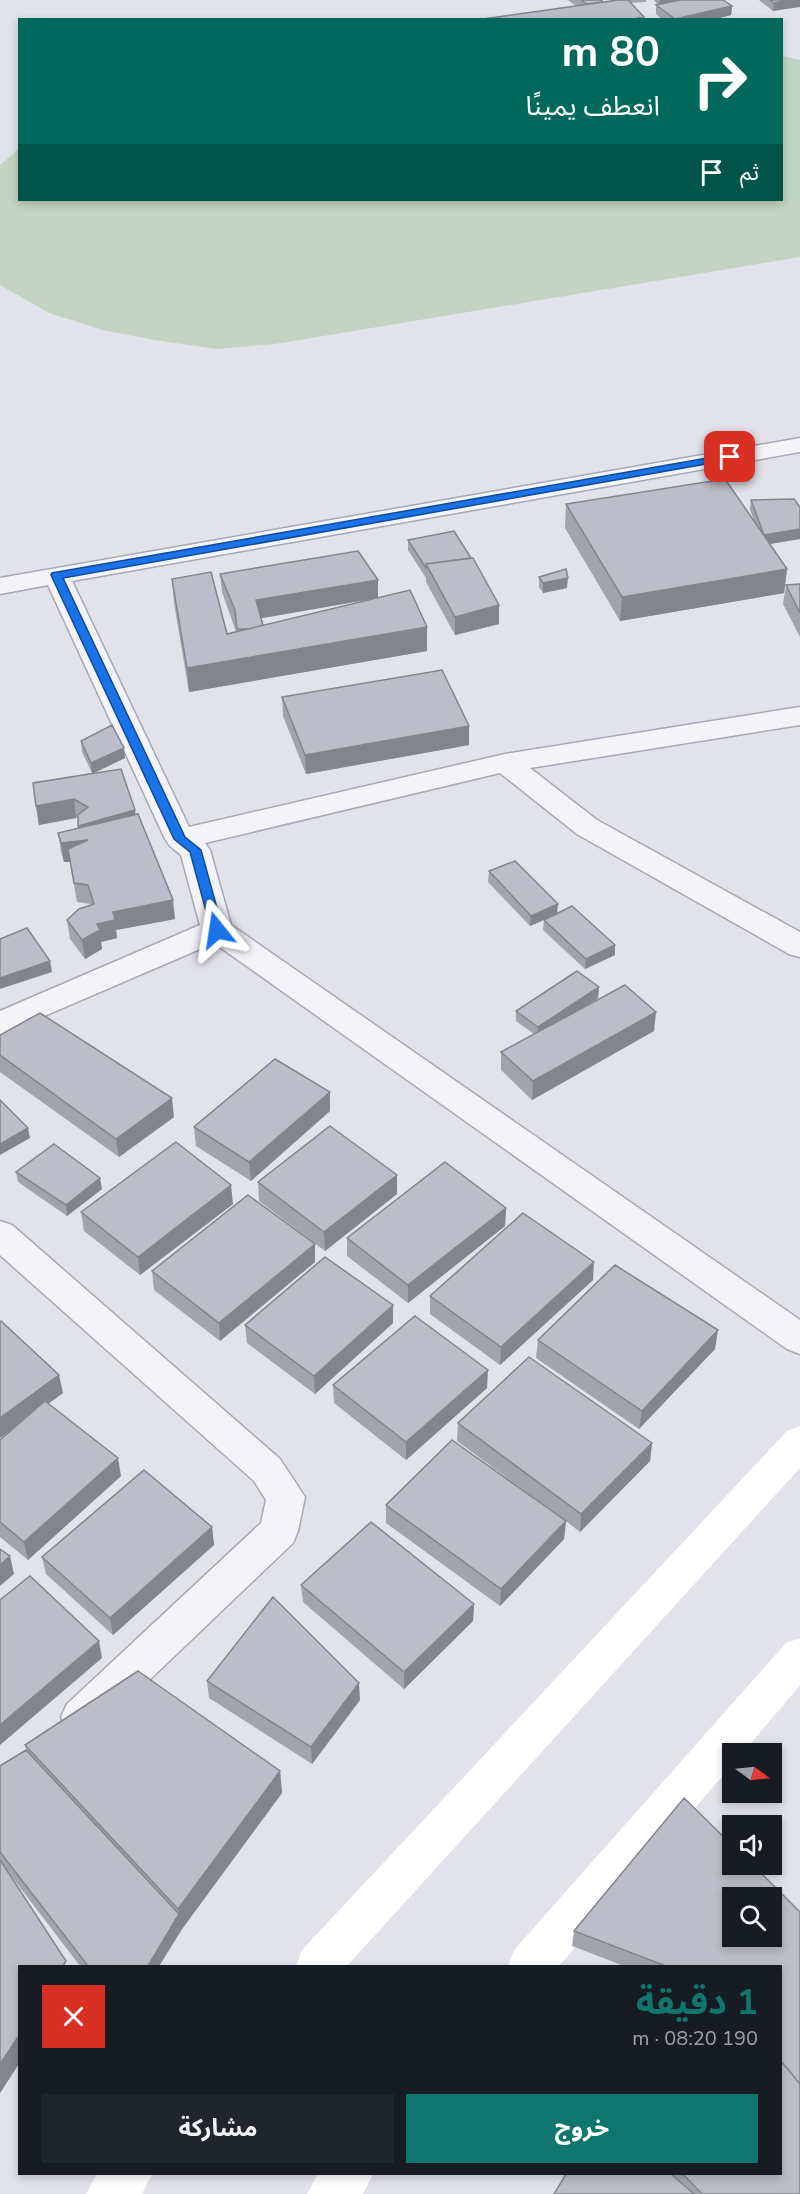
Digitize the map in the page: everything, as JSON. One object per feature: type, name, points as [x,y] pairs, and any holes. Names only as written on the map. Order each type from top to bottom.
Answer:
[{"type":"street","points":[[0,586],[800,445]]},
{"type":"street","points":[[56,575],[180,839],[195,850],[217,930],[800,1340]]},
{"type":"street","points":[[180,839],[505,763],[800,716]]},
{"type":"street","points":[[505,763],[587,827],[800,946]]},
{"type":"street","points":[[0,1024],[217,930]]},
{"type":"street","points":[[0,1234],[267,1470],[286,1497],[279,1531],[56,1742]]},
{"type":"street","points":[[319,1965],[800,1442]]},
{"type":"street","points":[[531,1965],[800,1656]]},
{"type":"street","points":[[110,2194],[128,2175]]},
{"type":"street","points":[[331,2194],[348,2175]]},
{"type":"green space","points":[[783,56],[800,60],[800,257],[275,344],[217,349],[103,330],[49,313],[0,285],[0,165],[18,150],[18,201],[783,201]]},
{"type":"building","points":[[581,0],[601,0],[603,2],[587,4]]},
{"type":"building","points":[[618,0],[628,0],[644,17],[639,18],[490,18]]},
{"type":"building","points":[[680,0],[723,0],[732,6],[674,18],[656,5]]},
{"type":"building","points":[[770,0],[789,0],[774,3]]},
{"type":"building","points":[[725,479],[787,569],[622,597],[566,504]]},
{"type":"building","points":[[794,499],[800,507],[800,529],[764,535],[751,500]]},
{"type":"building","points":[[454,531],[471,558],[426,564],[426,568],[408,540]]},
{"type":"building","points":[[358,551],[378,580],[256,600],[263,625],[249,629],[237,629],[235,610],[220,574]]},
{"type":"building","points":[[473,558],[499,605],[455,617],[426,564]]},
{"type":"building","points":[[566,569],[568,578],[543,583],[539,577]]},
{"type":"building","points":[[211,572],[227,634],[410,590],[427,627],[187,668],[172,579]]},
{"type":"building","points":[[800,584],[800,613],[786,585]]},
{"type":"building","points":[[442,670],[469,726],[305,755],[282,697]]},
{"type":"building","points":[[112,725],[124,748],[91,763],[81,741]]},
{"type":"building","points":[[121,769],[135,810],[78,826],[78,815],[88,807],[74,799],[36,806],[33,783]]},
{"type":"building","points":[[138,814],[173,900],[113,912],[115,920],[97,924],[100,930],[82,940],[67,920],[79,909],[94,904],[88,885],[74,883],[68,849],[88,840],[61,843],[58,833]]},
{"type":"building","points":[[515,861],[558,904],[531,916],[489,871]]},
{"type":"building","points":[[572,906],[615,945],[586,959],[544,920]]},
{"type":"building","points":[[27,928],[50,961],[0,978],[0,939]]},
{"type":"building","points":[[577,971],[599,987],[538,1027],[516,1011]]},
{"type":"building","points":[[625,985],[656,1012],[533,1081],[501,1052]]},
{"type":"building","points":[[40,1013],[172,1098],[116,1139],[0,1055],[0,1035]]},
{"type":"building","points":[[275,1059],[330,1092],[249,1162],[194,1127]]},
{"type":"building","points":[[0,1100],[28,1128],[0,1144]]},
{"type":"building","points":[[330,1126],[397,1175],[324,1232],[258,1182]]},
{"type":"building","points":[[176,1142],[231,1185],[138,1257],[81,1212]]},
{"type":"building","points":[[54,1144],[100,1178],[66,1205],[16,1172]]},
{"type":"building","points":[[445,1162],[506,1208],[408,1285],[347,1238]]},
{"type":"building","points":[[248,1195],[315,1244],[219,1323],[152,1271]]},
{"type":"building","points":[[523,1213],[594,1262],[501,1347],[430,1296]]},
{"type":"building","points":[[325,1257],[393,1305],[314,1376],[245,1325]]},
{"type":"building","points":[[615,1265],[718,1330],[642,1411],[538,1340]]},
{"type":"building","points":[[415,1316],[488,1370],[406,1442],[333,1385]]},
{"type":"building","points":[[0,1322],[59,1375],[0,1418]]},
{"type":"building","points":[[529,1357],[652,1443],[581,1514],[458,1423]]},
{"type":"building","points":[[45,1401],[118,1458],[24,1542],[0,1522],[0,1440]]},
{"type":"building","points":[[452,1440],[566,1521],[501,1589],[386,1505]]},
{"type":"building","points":[[144,1470],[212,1527],[110,1618],[42,1557]]},
{"type":"building","points":[[371,1522],[474,1604],[404,1672],[301,1585]]},
{"type":"building","points":[[0,1549],[10,1556],[0,1565]]},
{"type":"building","points":[[30,1576],[99,1641],[0,1725],[0,1600]]},
{"type":"building","points":[[273,1597],[359,1683],[311,1747],[207,1681]]},
{"type":"building","points":[[138,1671],[280,1771],[178,1909],[25,1745]]},
{"type":"building","points":[[26,1750],[179,1914],[149,1965],[87,1965],[0,1852],[0,1766]]},
{"type":"building","points":[[684,1798],[722,1835],[722,1875],[763,1875],[775,1887],[722,1887],[722,1947],[782,1947],[782,1894],[800,1912],[800,2084],[782,2062],[782,1965],[663,1965],[574,1931]]},
{"type":"building","points":[[0,1860],[66,1961],[64,1965],[18,1965],[18,2037],[0,2064]]},
{"type":"building","points":[[782,2062],[800,2084],[800,2194],[702,2194],[684,2175],[782,2175]]},
{"type":"building","points":[[565,2175],[672,2175],[694,2194],[554,2194]]},
{"type":"route","points":[[217,930],[195,850],[180,839],[56,575],[730,457]]}]
